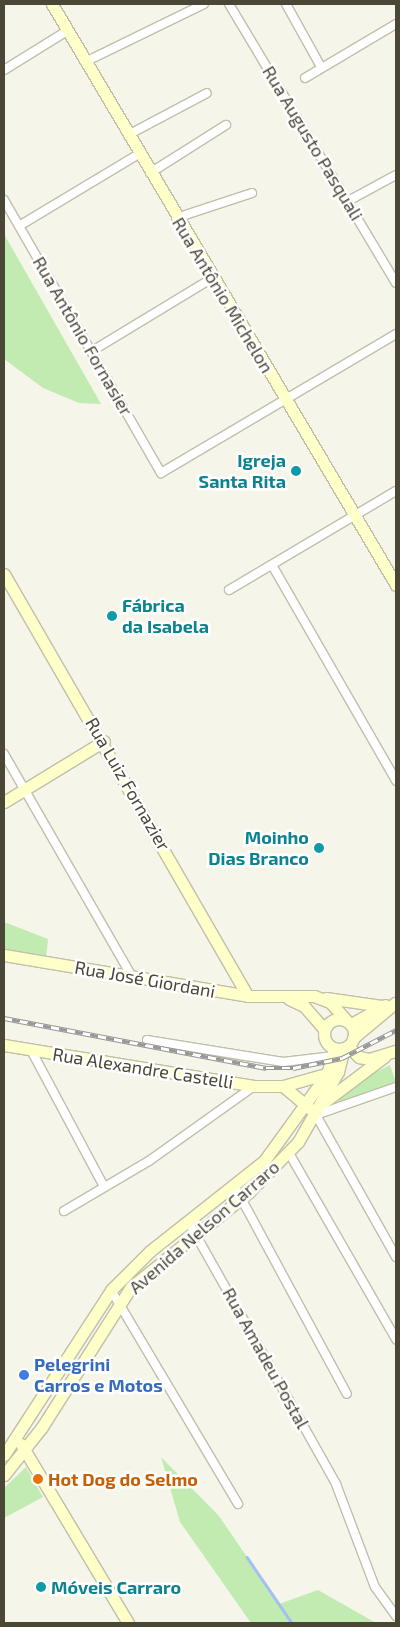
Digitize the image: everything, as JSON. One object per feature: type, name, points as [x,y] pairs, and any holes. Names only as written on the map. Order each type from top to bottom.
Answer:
[{"type":"main road","name":"Rua Antônio Michelon","points":[[52,4],[211,279],[286,400],[396,585]]},
{"type":"main road","name":"Rua Luiz Fornazier","points":[[5,573],[104,740],[248,996]]},
{"type":"main road","points":[[4,802],[104,740]]},
{"type":"main road","name":"Rua José Giordani","points":[[4,955],[248,996],[323,998],[383,1006]]},
{"type":"main road","points":[[288,998],[304,1006],[324,1030]]},
{"type":"main road","points":[[323,998],[349,1022]]},
{"type":"main road","points":[[385,1056],[358,1057],[343,1047],[324,1039],[324,1030],[333,1019],[349,1022],[383,1006],[396,1003]]},
{"type":"main road","points":[[343,1047],[396,1003]]},
{"type":"main road","points":[[343,1047],[349,1022]]},
{"type":"main road","name":"Rua Alexandre Castelli","points":[[4,1045],[254,1086],[283,1086],[333,1073]]},
{"type":"main road","name":"Avenida Nelson Carraro","points":[[4,1475],[26,1450],[119,1303],[142,1276],[242,1198],[289,1152],[316,1115],[343,1047]]},
{"type":"main road","points":[[322,1103],[385,1056],[396,1051]]},
{"type":"main road","name":"Avenida Nelson Carraro","points":[[4,1455],[17,1439],[111,1290],[188,1221],[235,1187],[268,1156],[333,1073]]},
{"type":"main road","points":[[283,1086],[308,1104],[316,1115]]},
{"type":"main road","points":[[60,1371],[72,1378]]},
{"type":"main road","points":[[17,1439],[26,1450],[128,1623]]},
{"type":"street","points":[[85,62],[204,4]]},
{"type":"street","name":"Rua Augusto Pasquali","points":[[229,4],[348,200],[396,284]]},
{"type":"street","points":[[286,4],[321,67]]},
{"type":"street","points":[[305,78],[396,24]]},
{"type":"street","points":[[4,70],[67,31]]},
{"type":"street","points":[[128,136],[207,93]]},
{"type":"street","points":[[150,173],[226,125]]},
{"type":"street","points":[[19,226],[139,154]]},
{"type":"street","points":[[348,200],[396,175]]},
{"type":"street","points":[[176,218],[252,193]]},
{"type":"street","name":"Rua Antônio Fornasier","points":[[4,200],[161,473],[286,400]]},
{"type":"street","points":[[92,351],[211,279]]},
{"type":"street","points":[[286,400],[396,334]]},
{"type":"street","points":[[229,590],[396,491]]},
{"type":"street","points":[[272,565],[396,781]]},
{"type":"street","points":[[4,754],[132,977]]},
{"type":"street","points":[[147,1040],[283,1062],[343,1047]]},
{"type":"street","points":[[31,1050],[104,1187]]},
{"type":"street","points":[[64,1211],[104,1187],[254,1086]]},
{"type":"street","points":[[396,1087],[316,1115],[396,1257]]},
{"type":"street","points":[[289,1152],[396,1339]]},
{"type":"street","points":[[235,1187],[347,1394]]},
{"type":"street","name":"Rua Amadeu Postal","points":[[188,1221],[196,1232],[336,1484],[375,1587],[396,1616]]},
{"type":"street","points":[[111,1290],[238,1504]]},
{"type":"green space","points":[[4,234],[101,404],[79,403],[43,388],[4,359]]},
{"type":"green space","points":[[4,922],[48,939],[46,958],[4,949]]},
{"type":"green space","points":[[390,1065],[396,1083],[336,1105],[351,1085]]},
{"type":"green space","points":[[161,1457],[219,1516],[279,1604],[318,1590],[376,1623],[251,1623],[180,1522]]},
{"type":"green space","points":[[26,1467],[43,1497],[4,1518],[4,1488]]},
{"type":"waterway","points":[[247,1557],[292,1623]]},
{"type":"railway","points":[[4,1018],[266,1068],[293,1068],[342,1058],[396,1030]]},
{"type":"place","name":"Igreja Santa Rita","points":[[296,471]]},
{"type":"place","name":"Fábrica da Isabela","points":[[112,616]]},
{"type":"place","name":"Moinho Dias Branco","points":[[319,848]]},
{"type":"place","name":"Pelegrini Carros e Motos","points":[[24,1375]]},
{"type":"place","name":"Hot Dog do Selmo","points":[[38,1479]]},
{"type":"place","name":"Móveis Carraro","points":[[41,1587]]}]
